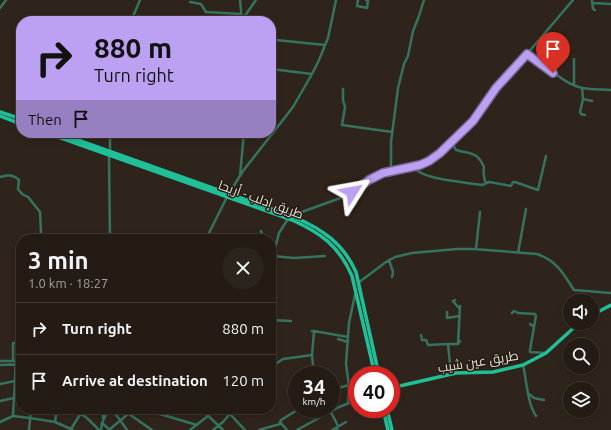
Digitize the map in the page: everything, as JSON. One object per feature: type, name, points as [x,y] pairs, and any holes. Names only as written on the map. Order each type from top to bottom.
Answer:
[{"type":"main road","points":[[0,112],[16,118]]},
{"type":"main road","points":[[0,116],[16,122]]},
{"type":"main road","name":"طريق إدلب - أريحا","points":[[63,138],[110,153]]},
{"type":"main road","name":"طريق إدلب - أريحا","points":[[71,138],[119,157],[259,207],[310,228],[329,241],[347,264],[352,276],[375,366]]},
{"type":"main road","name":"طريق إدلب - أريحا","points":[[259,207],[294,217],[312,225],[325,233],[344,251],[356,272],[375,366]]},
{"type":"main road","points":[[599,311],[611,305]]},
{"type":"main road","name":"طريق عين شيب","points":[[400,386],[451,374],[493,372],[523,365],[546,353],[571,330]]},
{"type":"main road","points":[[385,418],[388,430]]},
{"type":"main road","points":[[389,418],[392,430]]},
{"type":"street","points":[[0,8],[6,0]]},
{"type":"street","points":[[133,16],[140,0]]},
{"type":"street","points":[[190,2],[201,4],[206,12],[241,14],[240,0]]},
{"type":"street","points":[[245,16],[256,0]]},
{"type":"street","points":[[276,128],[293,107],[312,74],[325,45],[336,0]]},
{"type":"street","points":[[358,0],[357,6],[367,8],[368,0],[366,0]]},
{"type":"street","points":[[391,171],[393,117],[401,74],[408,56],[413,30],[420,16],[424,0]]},
{"type":"street","points":[[294,217],[299,213],[346,196],[374,178],[391,171],[414,167],[429,161],[452,143],[478,115],[496,88],[574,0]]},
{"type":"street","points":[[595,10],[593,9],[592,2],[611,4]]},
{"type":"street","points":[[276,40],[325,45]]},
{"type":"street","points":[[527,54],[562,79],[574,85],[582,88],[611,90]]},
{"type":"street","points":[[574,59],[574,85]]},
{"type":"street","points":[[276,70],[312,74]]},
{"type":"street","points":[[582,88],[583,99],[580,112],[585,115]]},
{"type":"street","points":[[343,89],[344,107],[342,125],[392,132]]},
{"type":"street","points":[[583,99],[592,101]]},
{"type":"street","points":[[110,138],[110,234]]},
{"type":"street","points":[[240,176],[244,138]]},
{"type":"street","points":[[209,234],[233,187],[268,138]]},
{"type":"street","points":[[452,143],[456,150],[466,151],[478,157],[484,167],[486,183]]},
{"type":"street","points":[[414,167],[418,172],[434,178],[482,185],[491,182],[511,186],[513,182],[516,182],[538,190],[546,156]]},
{"type":"street","points":[[0,177],[12,176],[19,180],[18,189],[22,194],[28,197],[40,212],[40,234]]},
{"type":"street","points":[[518,253],[526,209]]},
{"type":"street","points":[[476,249],[480,212]]},
{"type":"street","points":[[276,242],[278,233],[288,219]]},
{"type":"street","points":[[358,283],[395,257],[412,253],[476,249],[536,254],[545,257],[554,263],[563,272],[574,290],[611,293]]},
{"type":"street","points":[[276,255],[294,258],[325,256]]},
{"type":"street","points":[[389,260],[392,269],[392,277]]},
{"type":"street","points":[[348,378],[346,364],[350,315],[356,293]]},
{"type":"street","points":[[455,300],[453,301],[459,307],[458,344]]},
{"type":"street","points":[[512,313],[514,311],[518,313],[535,314],[536,316],[530,352],[546,353]]},
{"type":"street","points":[[447,312],[447,318],[459,316]]},
{"type":"street","points":[[276,320],[291,321]]},
{"type":"street","points":[[530,324],[534,327]]},
{"type":"street","points":[[313,366],[313,331],[348,337]]},
{"type":"street","points":[[421,335],[422,340],[426,340],[428,345],[458,344]]},
{"type":"street","points":[[338,339],[348,342]]},
{"type":"street","points":[[13,416],[16,381],[12,343],[16,343]]},
{"type":"street","points":[[448,344],[451,374]]},
{"type":"street","points":[[276,364],[283,359],[312,355]]},
{"type":"street","points":[[0,361],[15,362]]},
{"type":"street","points":[[0,365],[15,362]]},
{"type":"street","points":[[523,365],[530,404],[536,416]]},
{"type":"street","points":[[0,384],[16,381]]},
{"type":"street","points":[[529,394],[534,398],[544,400]]},
{"type":"street","points":[[0,401],[14,398]]},
{"type":"street","points":[[340,407],[348,403]]},
{"type":"street","points":[[29,430],[30,414]]},
{"type":"street","points":[[56,422],[57,414]]},
{"type":"street","points":[[0,422],[13,416],[56,422],[71,430],[81,414],[100,430],[103,414]]},
{"type":"street","points":[[102,422],[108,414]]},
{"type":"street","points":[[114,414],[127,430]]},
{"type":"street","points":[[102,422],[110,430],[129,414],[150,430]]},
{"type":"street","points":[[160,414],[197,425]]},
{"type":"street","points":[[213,430],[230,414]]},
{"type":"street","points":[[233,414],[245,430]]},
{"type":"street","points":[[190,430],[208,416],[223,430]]},
{"type":"street","points":[[259,430],[280,424],[281,420],[288,416]]},
{"type":"street","points":[[298,430],[320,418]]},
{"type":"street","points":[[334,418],[338,428]]},
{"type":"street","points":[[280,422],[287,430]]},
{"type":"street","points":[[332,430],[338,428],[346,422]]},
{"type":"route","points":[[352,192],[369,180],[383,173],[424,164],[440,153],[473,121],[496,88],[527,54],[536,59],[553,73]]}]
